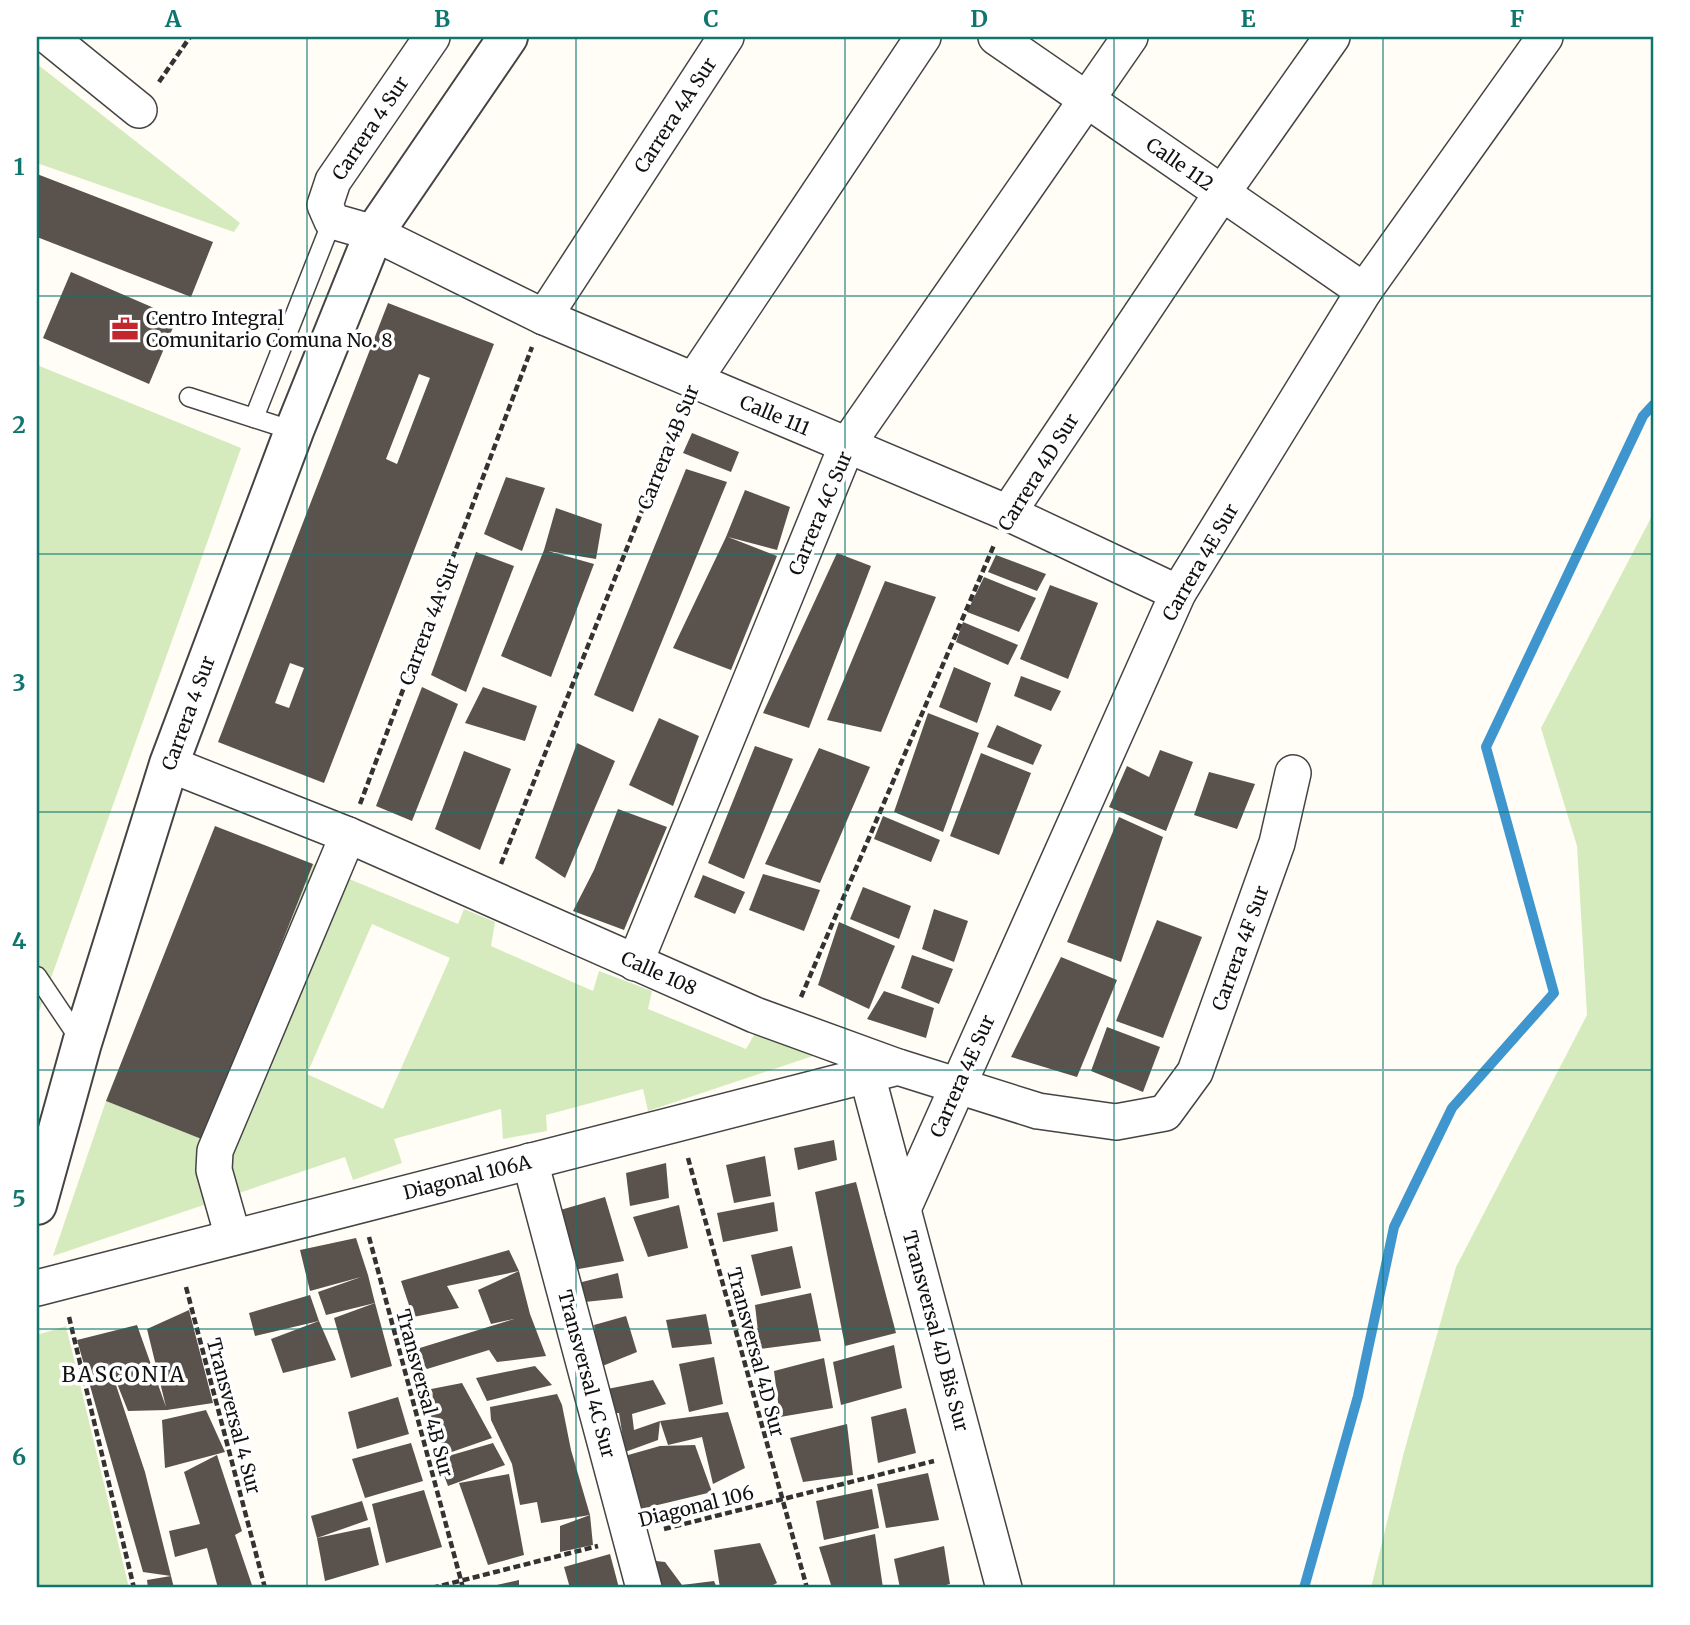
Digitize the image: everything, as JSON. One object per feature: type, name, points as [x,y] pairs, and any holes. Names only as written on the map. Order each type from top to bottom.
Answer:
[{"type":"street","points":[[49,37],[139,110]]},
{"type":"street","name":"Carrera 4 Sur","points":[[332,221],[325,205],[333,181],[432,37]]},
{"type":"street","name":"Carrera 4 Sur","points":[[37,1205],[45,1141],[82,1043],[169,764],[294,430],[374,233],[509,37]]},
{"type":"street","name":"Carrera 4A Sur","points":[[544,317],[726,37]]},
{"type":"street","name":"Carrera 4B Sur","points":[[694,380],[923,37]]},
{"type":"street","name":"Calle 112","points":[[996,37],[1364,291]]},
{"type":"street","name":"Carrera 4C Sur","points":[[635,962],[847,445],[1130,37]]},
{"type":"street","name":"Carrera 4D Sur","points":[[1007,513],[1222,194],[1332,37]]},
{"type":"street","name":"Carrera 4E Sur","points":[[903,1209],[1178,593],[1364,291],[1545,37]]},
{"type":"street","points":[[332,221],[374,233]]},
{"type":"street","name":"Calle 111","points":[[374,233],[544,317],[1007,513],[1178,593]]},
{"type":"street","name":"Calle 108","points":[[169,764],[348,835],[755,1015],[788,1027],[882,1071],[957,1085],[1038,1111],[1116,1122],[1165,1113]]},
{"type":"street","name":"Carrera 4F Sur","points":[[1165,1113],[1195,1072],[1277,844],[1293,773]]},
{"type":"street","points":[[233,1237],[214,1170],[215,1151],[348,835]]},
{"type":"street","name":"Diagonal 106A","points":[[47,1285],[882,1071]]},
{"type":"street","name":"Transversal 4D Bis Sur","points":[[882,1071],[903,1209],[1004,1588]]},
{"type":"street","name":"Transversal 4C Sur","points":[[530,1161],[644,1588]]},
{"type":"lane","points":[[254,418],[332,221]]},
{"type":"lane","points":[[189,397],[294,430]]},
{"type":"lane","points":[[37,976],[82,1043]]},
{"type":"path","points":[[139,110],[190,37]]},
{"type":"path","name":"Carrera 4A Sur","points":[[348,835],[544,317]]},
{"type":"path","name":"Carrera 4B Sur","points":[[488,897],[694,380]]},
{"type":"path","name":"Carrera 4D Sur","points":[[788,1027],[1007,513]]},
{"type":"path","name":"Transversal 4D Sur","points":[[678,1123],[807,1588]]},
{"type":"path","name":"Transversal 4B Sur","points":[[360,1205],[463,1588]]},
{"type":"path","name":"Transversal 4 Sur","points":[[176,1252],[265,1588]]},
{"type":"path","points":[[47,1285],[72,1328],[134,1588]]},
{"type":"path","name":"Diagonal 106","points":[[432,1588],[968,1452]]},
{"type":"green space","points":[[37,64],[240,223],[234,232],[37,163]]},
{"type":"green space","points":[[37,365],[241,448],[37,1017]]},
{"type":"green space","points":[[1653,514],[1653,1588],[1371,1588],[1404,1452],[1456,1267],[1587,1015],[1577,846],[1541,728]]},
{"type":"green space","points":[[313,864],[458,924],[464,909],[495,922],[491,946],[593,991],[599,971],[652,991],[648,1009],[746,1049],[757,1030],[819,1054],[648,1111],[643,1089],[546,1115],[547,1131],[503,1139],[501,1109],[394,1139],[402,1163],[353,1180],[345,1157],[53,1256],[106,1101],[204,1140]],"holes":[[[372,924],[450,958],[383,1109],[307,1074]]]},
{"type":"green space","points":[[66,1326],[129,1588],[37,1588],[37,1335]]},
{"type":"building","points":[[37,174],[213,242],[191,297],[37,237]]},
{"type":"building","points":[[71,272],[177,318],[149,384],[43,338]]},
{"type":"building","points":[[388,303],[494,344],[324,783],[218,742]],"holes":[[[419,374],[430,378],[397,464],[386,459]],[[290,663],[304,668],[289,708],[275,703]]]},
{"type":"building","points":[[692,433],[739,452],[731,472],[683,453]]},
{"type":"building","points":[[686,469],[727,482],[633,712],[594,695]]},
{"type":"building","points":[[506,477],[545,488],[522,551],[484,534]]},
{"type":"building","points":[[745,490],[790,507],[777,550],[728,537],[777,556],[731,670],[673,648],[726,537]]},
{"type":"building","points":[[556,508],[602,524],[596,559],[548,551],[594,564],[551,677],[501,656],[544,550]]},
{"type":"building","points":[[476,552],[514,566],[466,692],[431,675]]},
{"type":"building","points":[[837,553],[871,566],[809,728],[763,713]]},
{"type":"building","points":[[996,555],[1046,574],[1037,591],[988,572]]},
{"type":"building","points":[[984,577],[1036,598],[1019,632],[967,612]]},
{"type":"building","points":[[885,581],[936,597],[881,732],[827,720]]},
{"type":"building","points":[[1050,585],[1098,603],[1068,679],[1020,659]]},
{"type":"building","points":[[963,622],[1018,645],[1008,665],[956,642]]},
{"type":"building","points":[[954,667],[991,683],[977,723],[939,707]]},
{"type":"building","points":[[1021,676],[1061,691],[1051,711],[1014,696]]},
{"type":"building","points":[[422,687],[458,704],[412,821],[376,806]]},
{"type":"building","points":[[483,687],[537,706],[525,741],[465,723]]},
{"type":"building","points":[[928,713],[979,733],[943,832],[894,812]]},
{"type":"building","points":[[659,718],[699,736],[673,806],[629,785]]},
{"type":"building","points":[[997,725],[1042,745],[1033,765],[987,747]]},
{"type":"building","points":[[577,743],[615,761],[565,878],[535,858]]},
{"type":"building","points":[[755,746],[793,759],[744,879],[708,863]]},
{"type":"building","points":[[819,748],[870,767],[820,883],[765,864]]},
{"type":"building","points":[[1160,750],[1193,762],[1166,831],[1109,807],[1127,766],[1149,777]]},
{"type":"building","points":[[464,751],[511,769],[480,850],[435,829]]},
{"type":"building","points":[[981,753],[1031,773],[999,855],[950,836]]},
{"type":"building","points":[[1209,772],[1255,784],[1237,829],[1194,815]]},
{"type":"building","points":[[618,809],[667,827],[624,930],[573,911],[594,870]]},
{"type":"building","points":[[883,816],[940,840],[931,862],[874,839]]},
{"type":"building","points":[[1119,817],[1163,837],[1121,962],[1067,942]]},
{"type":"building","points":[[215,826],[313,864],[204,1140],[106,1101]]},
{"type":"building","points":[[763,874],[820,890],[804,931],[749,910]]},
{"type":"building","points":[[703,875],[745,892],[735,914],[694,897]]},
{"type":"building","points":[[863,887],[911,906],[899,939],[850,919]]},
{"type":"building","points":[[934,909],[968,921],[954,962],[922,949]]},
{"type":"building","points":[[1157,920],[1202,937],[1163,1038],[1116,1021]]},
{"type":"building","points":[[839,922],[895,946],[869,1009],[818,985]]},
{"type":"building","points":[[912,955],[953,969],[939,1004],[901,988]]},
{"type":"building","points":[[1061,957],[1117,980],[1077,1077],[1011,1057]]},
{"type":"building","points":[[884,991],[934,1008],[926,1038],[867,1019]]},
{"type":"building","points":[[1107,1027],[1160,1047],[1143,1092],[1091,1071]]},
{"type":"building","points":[[834,1140],[837,1160],[798,1170],[794,1148]]},
{"type":"building","points":[[765,1156],[771,1196],[734,1203],[726,1165]]},
{"type":"building","points":[[666,1163],[669,1198],[630,1206],[626,1173]]},
{"type":"building","points":[[856,1182],[896,1333],[845,1346],[815,1192]]},
{"type":"building","points":[[605,1197],[624,1261],[573,1270],[557,1211]]},
{"type":"building","points":[[774,1202],[778,1231],[723,1242],[717,1213]]},
{"type":"building","points":[[679,1205],[688,1248],[648,1257],[633,1217]]},
{"type":"building","points":[[356,1238],[375,1303],[326,1315],[318,1292],[361,1277],[310,1291],[300,1250]]},
{"type":"building","points":[[792,1246],[801,1288],[761,1296],[751,1255]]},
{"type":"building","points":[[509,1250],[519,1271],[447,1286],[459,1308],[413,1317],[401,1281]]},
{"type":"building","points":[[519,1271],[530,1314],[546,1356],[497,1362],[489,1350],[427,1369],[410,1351],[514,1319],[491,1324],[478,1290]]},
{"type":"building","points":[[618,1273],[623,1298],[575,1303],[570,1285]]},
{"type":"building","points":[[811,1293],[821,1341],[760,1349],[755,1305]]},
{"type":"building","points":[[310,1295],[319,1321],[255,1336],[249,1313]]},
{"type":"building","points":[[375,1303],[392,1366],[351,1378],[334,1318]]},
{"type":"building","points":[[189,1310],[213,1403],[167,1410],[128,1411],[108,1361],[145,1472],[171,1576],[143,1572],[77,1340],[137,1325],[166,1407],[147,1329]]},
{"type":"building","points":[[706,1314],[712,1344],[672,1348],[666,1320]]},
{"type":"building","points":[[626,1316],[637,1352],[600,1367],[594,1325]]},
{"type":"building","points":[[319,1321],[336,1360],[283,1373],[271,1339]]},
{"type":"building","points":[[894,1345],[902,1388],[841,1405],[833,1362]]},
{"type":"building","points":[[714,1357],[723,1404],[689,1412],[679,1364]]},
{"type":"building","points":[[824,1358],[833,1408],[780,1417],[774,1371]]},
{"type":"building","points":[[535,1366],[552,1385],[487,1401],[476,1378]]},
{"type":"building","points":[[653,1380],[666,1404],[632,1414],[634,1430],[660,1421],[658,1440],[625,1452],[619,1413],[605,1414],[602,1390]]},
{"type":"building","points":[[462,1383],[492,1438],[446,1454],[421,1391]]},
{"type":"building","points":[[557,1394],[590,1515],[541,1523],[537,1502],[520,1505],[512,1464],[491,1420],[490,1407]]},
{"type":"building","points":[[398,1397],[409,1434],[357,1449],[348,1412]]},
{"type":"building","points":[[906,1408],[916,1453],[878,1463],[871,1417]]},
{"type":"building","points":[[206,1410],[225,1452],[165,1468],[162,1420]]},
{"type":"building","points":[[728,1412],[745,1468],[713,1484],[702,1437],[668,1445],[660,1421]]},
{"type":"building","points":[[847,1424],[853,1475],[803,1482],[790,1438]]},
{"type":"building","points":[[411,1443],[423,1481],[365,1498],[352,1459]]},
{"type":"building","points":[[493,1443],[505,1465],[448,1486],[438,1459]]},
{"type":"building","points":[[695,1445],[712,1492],[641,1509],[614,1459],[660,1446]]},
{"type":"building","points":[[217,1455],[242,1531],[235,1535],[253,1588],[218,1588],[207,1548],[175,1557],[169,1531],[200,1524],[184,1472]]},
{"type":"building","points":[[928,1473],[939,1520],[886,1528],[877,1484]]},
{"type":"building","points":[[509,1474],[524,1555],[488,1565],[459,1483]]},
{"type":"building","points":[[872,1489],[879,1528],[824,1540],[816,1501]]},
{"type":"building","points":[[424,1490],[442,1547],[386,1563],[372,1504]]},
{"type":"building","points":[[362,1501],[368,1520],[317,1538],[311,1516]]},
{"type":"building","points":[[590,1515],[593,1545],[560,1552],[560,1526]]},
{"type":"building","points":[[370,1527],[379,1565],[325,1581],[317,1538]]},
{"type":"building","points":[[875,1534],[883,1588],[832,1588],[819,1547]]},
{"type":"building","points":[[760,1543],[777,1583],[773,1585],[775,1588],[720,1588],[714,1550]]},
{"type":"building","points":[[944,1546],[950,1584],[935,1588],[900,1588],[894,1559]]},
{"type":"building","points":[[610,1554],[619,1588],[570,1588],[564,1567]]},
{"type":"building","points":[[647,1560],[665,1562],[682,1585],[714,1581],[717,1588],[656,1588]]},
{"type":"building","points":[[171,1576],[174,1588],[148,1588],[147,1580]]},
{"type":"building","points":[[519,1580],[519,1588],[488,1588],[488,1587]]},
{"type":"waterway","points":[[1304,1588],[1358,1396],[1394,1227],[1452,1108],[1554,993],[1486,747],[1643,416],[1653,405]]},
{"type":"place","name":"Centro Integral Comunitario Comuna No. 8","points":[[125,329]]},
{"type":"district","name":"BASCONIA","points":[[124,1374]]}]
